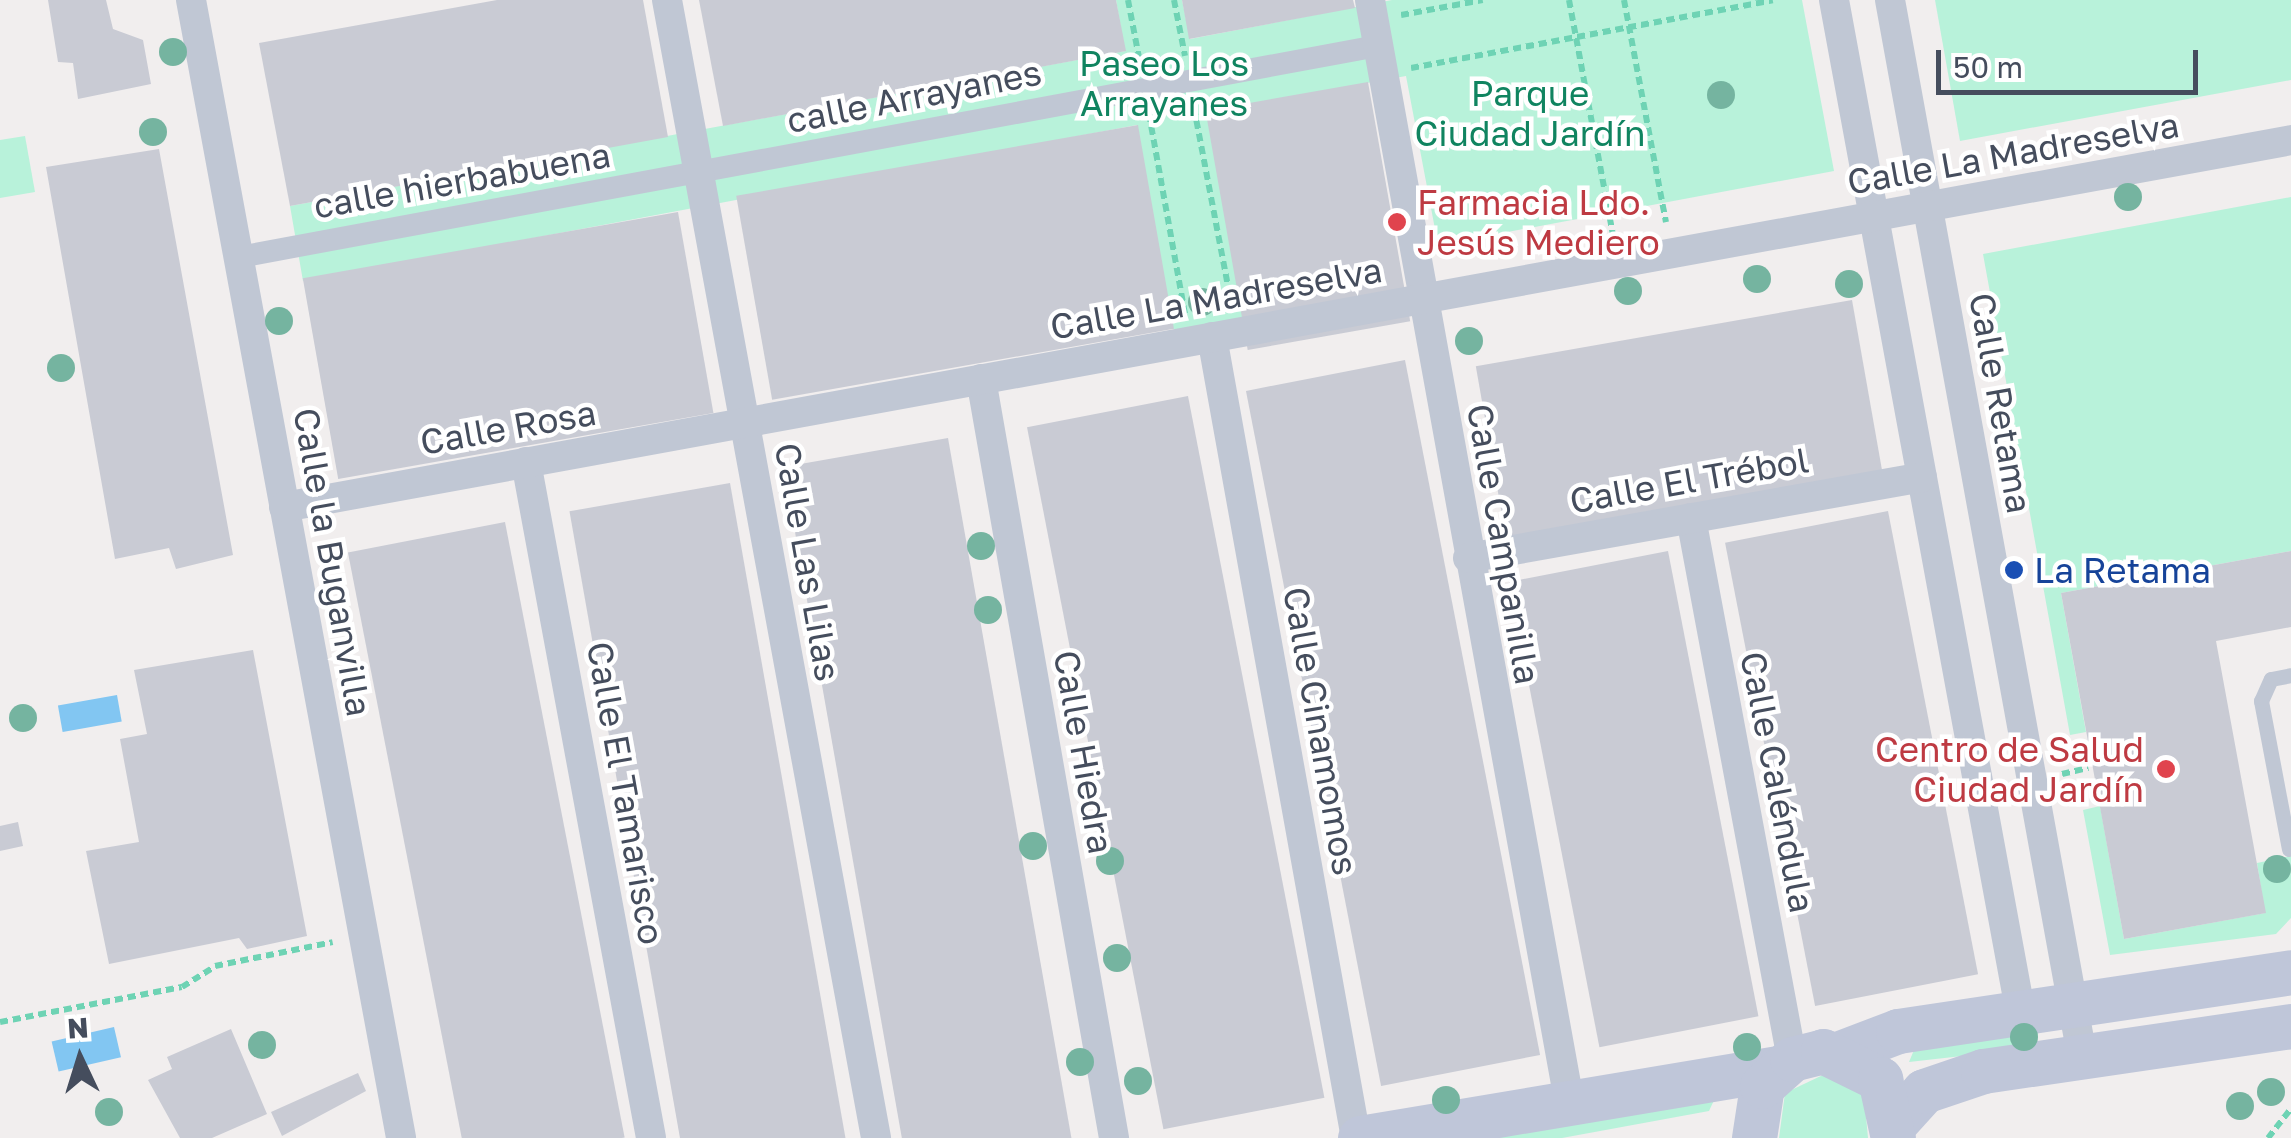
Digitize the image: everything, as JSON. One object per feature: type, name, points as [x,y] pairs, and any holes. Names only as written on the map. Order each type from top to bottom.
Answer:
[{"type":"main road","points":[[1358,1138],[1840,1053],[1898,1031],[2072,1000],[2291,972]]},
{"type":"main road","points":[[1894,1131],[1924,1091],[2082,1055],[2291,1026]]},
{"type":"main road","points":[[1840,1053],[1880,1078],[1894,1131]]},
{"type":"main road","points":[[1754,1138],[1754,1108],[1785,1063]]},
{"type":"street","name":"Calle la Buganvilla","points":[[191,0],[401,1138]]},
{"type":"street","name":"Calle Las Lilas","points":[[667,0],[876,1138]]},
{"type":"street","points":[[1834,0],[2020,1010]]},
{"type":"street","name":"Calle Retama","points":[[1890,0],[2082,1055]]},
{"type":"street","name":"calle Arrayanes","points":[[699,172],[1190,81],[1376,35]]},
{"type":"street","name":"Calle Campanilla","points":[[1376,35],[1569,1100]]},
{"type":"street","name":"Calle La Madreselva","points":[[744,422],[2291,140]]},
{"type":"street","name":"calle hierbabuena","points":[[238,257],[699,172]]},
{"type":"street","name":"Calle Cinamomos","points":[[1213,337],[1358,1138]]},
{"type":"street","name":"Calle Hiedra","points":[[980,379],[1114,1138]]},
{"type":"street","name":"Calle Rosa","points":[[284,506],[744,422]]},
{"type":"street","name":"Calle El Tamarisco","points":[[526,462],[651,1138]]},
{"type":"street","name":"Calle El Trébol","points":[[1468,558],[1922,476]]},
{"type":"street","name":"Calle Caléndula","points":[[1691,518],[1785,1063]]},
{"type":"lane","points":[[2290,849],[2261,701],[2271,679],[2291,675]]},
{"type":"path","points":[[1128,0],[1144,89],[1213,337]]},
{"type":"path","points":[[1174,0],[1190,81],[1213,337]]},
{"type":"path","points":[[1376,35],[1483,0]]},
{"type":"path","points":[[1570,0],[1619,263]]},
{"type":"path","points":[[1624,0],[1672,253]]},
{"type":"path","points":[[1376,35],[1576,37],[1773,0]]},
{"type":"path","points":[[0,1022],[182,986],[215,966],[364,936]]},
{"type":"path","points":[[2268,1138],[2291,1108]]},
{"type":"green space","name":"Parque Ciudad Jardín","points":[[1116,0],[1182,0],[1190,39],[1392,0],[1802,0],[1834,171],[1438,245],[1406,76],[1207,112],[1250,330],[1173,329],[1137,125],[303,281],[290,206],[1125,51]]},
{"type":"green space","points":[[1935,0],[2291,0],[2291,80],[1960,141]]},
{"type":"green space","points":[[25,136],[35,192],[0,198],[0,140]]},
{"type":"green space","points":[[2291,197],[2291,551],[2061,593],[2086,732],[2070,735],[1983,254]]},
{"type":"green space","points":[[2100,806],[2124,939],[2265,913],[2257,863],[2291,856],[2291,918],[2276,934],[2110,955],[2083,810]]},
{"type":"green space","points":[[2041,1025],[2033,1048],[1909,1062],[1914,1050]]},
{"type":"green space","points":[[1825,1074],[1864,1095],[1868,1138],[1779,1138],[1785,1093]]},
{"type":"green space","points":[[1716,1096],[1709,1111],[1562,1138],[1453,1138]]},
{"type":"water","points":[[117,695],[122,722],[63,732],[58,705]]},
{"type":"water","points":[[114,1027],[121,1057],[59,1072],[52,1041]]},
{"type":"building","points":[[48,0],[106,0],[113,29],[143,40],[151,84],[78,99],[73,63],[58,62]]},
{"type":"building","points":[[497,0],[643,0],[668,137],[290,206],[259,43]]},
{"type":"building","points":[[699,0],[1116,0],[1126,51],[723,126]]},
{"type":"building","points":[[1182,0],[1353,0],[1355,8],[1189,39]]},
{"type":"building","points":[[1368,82],[1410,321],[1248,350],[1206,111]]},
{"type":"building","points":[[1138,125],[1174,329],[772,400],[736,196]]},
{"type":"building","points":[[159,149],[233,555],[176,569],[169,548],[115,559],[46,167]]},
{"type":"building","points":[[678,212],[713,413],[338,479],[303,278]]},
{"type":"building","points":[[1852,300],[1883,474],[1507,541],[1476,366]]},
{"type":"building","points":[[1405,360],[1540,1055],[1381,1086],[1246,391]]},
{"type":"building","points":[[1188,396],[1324,1098],[1163,1129],[1027,427]]},
{"type":"building","points":[[948,438],[1071,1138],[902,1138],[784,467]]},
{"type":"building","points":[[730,483],[845,1138],[680,1138],[569,511]]},
{"type":"building","points":[[1888,511],[1978,974],[1815,1006],[1725,543]]},
{"type":"building","points":[[505,522],[625,1137],[462,1138],[348,553]]},
{"type":"building","points":[[1668,551],[1758,1016],[1599,1047],[1509,582]]},
{"type":"building","name":"Centro de Salud Ciudad Jardín","points":[[2291,551],[2291,627],[2216,641],[2266,913],[2124,939],[2061,593]]},
{"type":"building","points":[[253,650],[307,936],[247,949],[239,938],[109,964],[86,851],[139,842],[120,739],[147,734],[134,670]]},
{"type":"building","points":[[18,822],[23,846],[0,851],[0,826]]},
{"type":"building","points":[[231,1029],[267,1114],[212,1138],[180,1138],[148,1080],[172,1069],[167,1057]]},
{"type":"building","points":[[358,1073],[366,1091],[282,1136],[271,1112]]},
{"type":"place","name":"Farmacia Ldo. Jesús Mediero","points":[[1397,222]]},
{"type":"place","name":"La Retama","points":[[2014,570]]},
{"type":"place","name":"Centro de Salud Ciudad Jardín","points":[[2166,769]]},
{"type":"park label","name":"Paseo Los Arrayanes","points":[[1164,83]]}]
